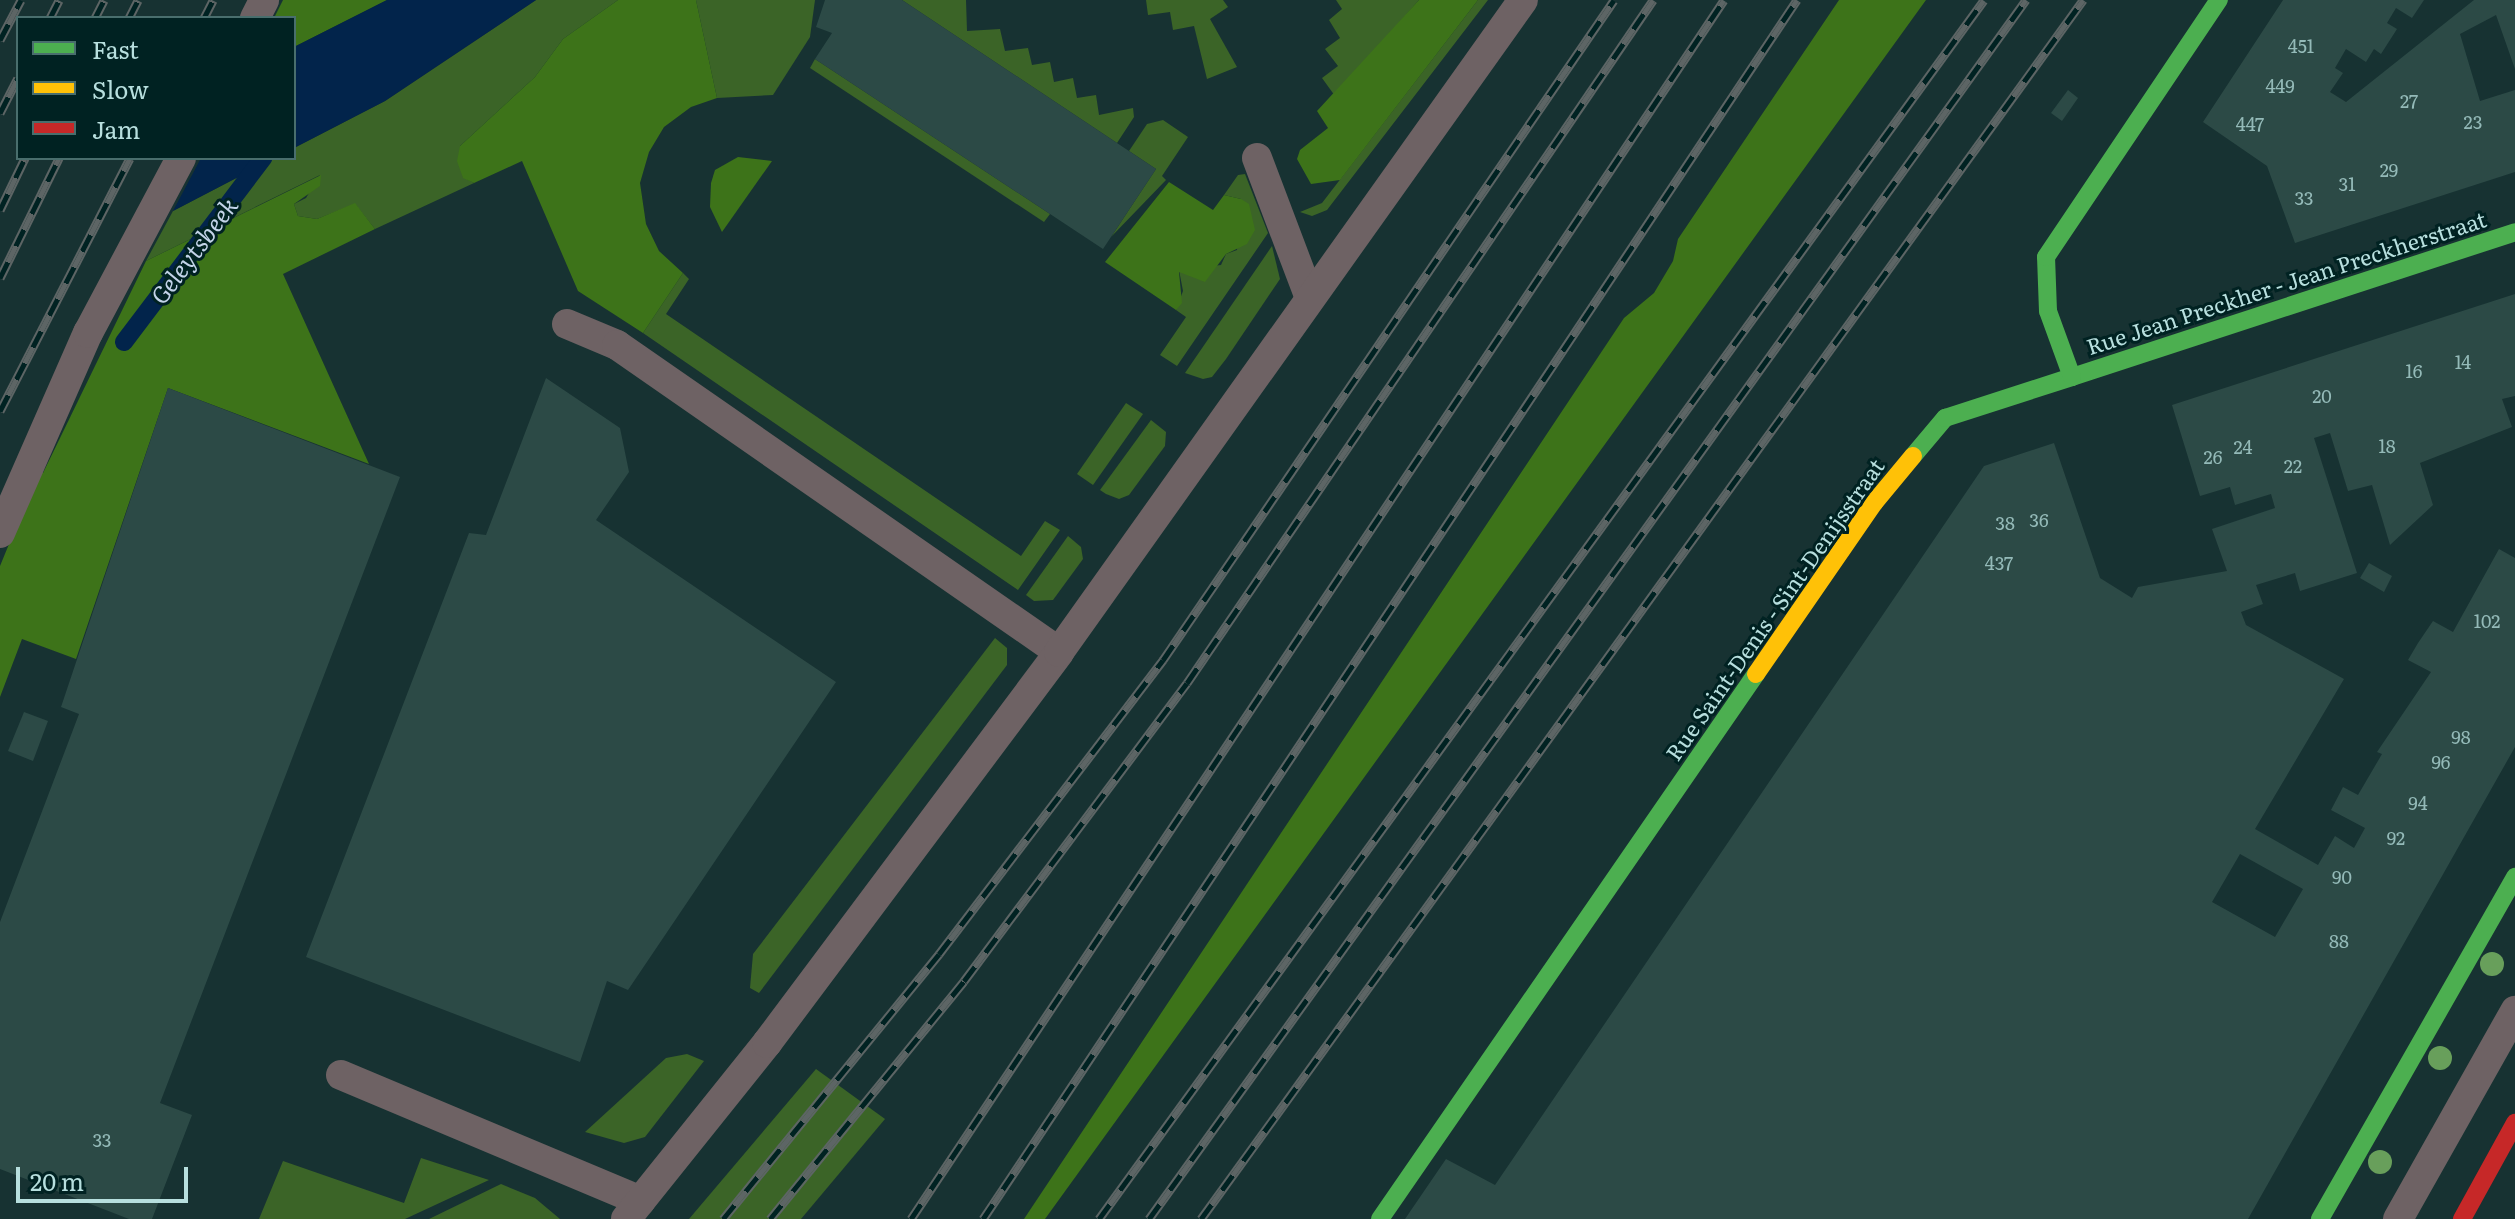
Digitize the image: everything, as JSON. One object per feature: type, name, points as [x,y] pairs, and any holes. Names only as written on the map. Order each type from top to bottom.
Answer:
[{"type":"street","points":[[2072,377],[2048,311],[2046,257],[2219,0]]},
{"type":"street","name":"Rue Jean Preckher - Jean Preckherstraat","points":[[2072,377],[2515,232]]},
{"type":"street","name":"Rue Saint-Denis - Sint-Denijsstraat","points":[[1380,1219],[1874,503],[1945,418],[2072,377]]},
{"type":"street","points":[[2320,1219],[2515,877]]},
{"type":"street","points":[[2462,1219],[2515,1123]]},
{"type":"lane","points":[[341,1075],[633,1210],[767,1043],[1059,652],[1523,0]]},
{"type":"lane","points":[[1257,158],[1310,298]]},
{"type":"lane","points":[[0,533],[88,333],[180,160]]},
{"type":"lane","points":[[567,324],[617,345],[1059,652]]},
{"type":"lane","points":[[2398,1219],[2515,1011]]},
{"type":"green space","points":[[283,0],[387,0],[296,46],[296,16],[275,16]]},
{"type":"green space","points":[[536,0],[618,0],[563,39],[535,77],[460,146],[463,177],[474,183],[375,229],[355,204],[317,219],[298,216],[294,204],[306,198],[320,175],[146,261],[173,211],[271,160],[296,160],[296,147],[385,101]]},
{"type":"green space","points":[[618,0],[696,0],[717,98],[691,107],[664,127],[649,152],[640,183],[646,224],[659,251],[683,273],[643,333],[578,291],[522,161],[474,183],[463,178],[457,161],[460,146],[535,77],[563,39]]},
{"type":"green space","points":[[696,0],[815,0],[810,37],[773,95],[717,98]]},
{"type":"green space","points":[[902,0],[966,0],[967,31],[1000,29],[1005,51],[1028,48],[1032,65],[1050,62],[1054,82],[1073,78],[1077,98],[1096,95],[1099,115],[1133,108],[1134,117],[1117,143]]},
{"type":"green space","points":[[1146,0],[1223,0],[1228,7],[1210,19],[1237,67],[1207,79],[1194,26],[1173,30],[1170,12],[1148,15]]},
{"type":"green space","points":[[1336,0],[1419,0],[1335,96],[1322,78],[1338,66],[1325,49],[1340,38],[1329,20],[1342,9]]},
{"type":"green space","points":[[1419,0],[1478,0],[1340,180],[1311,184],[1297,159],[1300,150],[1328,128],[1317,111]]},
{"type":"green space","points":[[1478,0],[1488,0],[1327,210],[1312,216],[1300,212],[1322,203]]},
{"type":"green space","points":[[1839,0],[1926,0],[1045,1219],[1024,1219],[1624,318],[1654,293],[1673,261],[1678,239]]},
{"type":"green space","points":[[815,59],[1050,214],[1044,222],[810,68]]},
{"type":"green space","points":[[1163,120],[1188,137],[1162,176],[1166,180],[1111,237],[1156,169],[1129,151],[1147,124]]},
{"type":"green space","points":[[738,157],[772,161],[722,232],[710,207],[711,183],[715,170]]},
{"type":"green space","points":[[1245,174],[1268,233],[1177,366],[1160,355],[1186,317],[1176,310],[1183,291],[1179,270],[1221,265],[1226,254],[1237,250],[1241,199],[1224,195],[1238,175]]},
{"type":"green space","points":[[321,175],[320,186],[294,204],[298,216],[317,219],[355,203],[375,229],[283,274],[369,464],[168,388],[76,659],[22,639],[0,697],[0,566],[39,471],[43,473],[146,261]]},
{"type":"green space","points":[[1169,182],[1213,210],[1224,195],[1241,199],[1249,204],[1255,230],[1247,244],[1226,254],[1205,282],[1179,272],[1182,303],[1176,310],[1105,262]]},
{"type":"green space","points":[[1272,246],[1280,279],[1226,359],[1212,377],[1203,379],[1185,373]]},
{"type":"green space","points":[[683,273],[689,279],[666,314],[1021,556],[1045,521],[1060,530],[1018,590],[643,333]]},
{"type":"green space","points":[[1126,403],[1143,414],[1093,485],[1077,474]]},
{"type":"green space","points":[[1151,420],[1166,432],[1165,446],[1129,495],[1119,499],[1100,490]]},
{"type":"green space","points":[[1068,536],[1081,547],[1083,559],[1053,600],[1034,601],[1026,595]]},
{"type":"green space","points":[[995,638],[1007,648],[1007,665],[759,993],[750,988],[753,954]]},
{"type":"green space","points":[[687,1054],[704,1061],[645,1137],[624,1143],[585,1132],[666,1058]]},
{"type":"green space","points":[[816,1069],[885,1119],[801,1219],[689,1219]]},
{"type":"green space","points":[[421,1158],[489,1180],[405,1219],[259,1219],[283,1161],[404,1203]]},
{"type":"green space","points":[[501,1184],[535,1198],[560,1219],[429,1219]]},
{"type":"water","points":[[387,0],[536,0],[385,101],[296,147],[296,46]]},
{"type":"water","points":[[200,160],[271,160],[173,211]]},
{"type":"building","points":[[825,0],[902,0],[1156,169],[1103,249],[815,59],[832,33],[816,27]]},
{"type":"building","points":[[2283,0],[2424,0],[2412,18],[2396,8],[2387,23],[2397,29],[2381,54],[2374,49],[2366,62],[2346,49],[2335,68],[2343,73],[2330,92],[2346,102],[2474,0],[2515,0],[2515,69],[2496,15],[2460,34],[2480,101],[2515,90],[2515,172],[2295,243],[2267,166],[2203,122]]},
{"type":"building","points":[[2068,90],[2078,98],[2062,121],[2051,113]]},
{"type":"building","points":[[2515,294],[2515,396],[2502,399],[2512,427],[2420,463],[2433,505],[2390,545],[2372,485],[2348,491],[2330,433],[2314,438],[2357,573],[2300,591],[2295,573],[2256,585],[2263,604],[2241,612],[2246,625],[2344,679],[2255,829],[2318,865],[2335,836],[2354,848],[2365,828],[2331,810],[2343,787],[2358,795],[2382,754],[2377,752],[2431,672],[2408,660],[2418,643],[2433,621],[2453,632],[2499,549],[2515,558],[2515,747],[2248,1219],[1405,1219],[1446,1159],[1495,1185],[1984,466],[2054,443],[2100,578],[2132,598],[2138,587],[2227,571],[2212,529],[2275,508],[2271,494],[2235,505],[2230,487],[2200,496],[2172,405]],"holes":[[[2240,854],[2303,889],[2275,937],[2212,902]]]},
{"type":"building","points":[[546,378],[620,428],[629,472],[596,520],[836,682],[628,990],[607,981],[580,1062],[306,957],[469,533],[486,535]]},
{"type":"building","points":[[168,388],[400,477],[160,1103],[192,1115],[152,1219],[129,1219],[0,1169],[0,922],[79,714],[61,707]]},
{"type":"building","points":[[2369,563],[2392,576],[2384,592],[2360,578]]},
{"type":"building","points":[[24,712],[48,721],[33,761],[8,751]]},
{"type":"waterway","name":"Geleytsbeek","points":[[124,342],[261,160]]},
{"type":"railway","points":[[0,40],[21,0]]},
{"type":"railway","points":[[51,16],[59,0]]},
{"type":"railway","points":[[96,16],[104,0]]},
{"type":"railway","points":[[130,16],[138,0]]},
{"type":"railway","points":[[205,16],[213,0]]},
{"type":"railway","points":[[723,1219],[939,954],[1163,660],[1614,0]]},
{"type":"railway","points":[[770,1219],[964,981],[1187,683],[1653,0]]},
{"type":"railway","points":[[911,1219],[1724,0]]},
{"type":"railway","points":[[983,1219],[1797,0]]},
{"type":"railway","points":[[1099,1219],[1984,0]]},
{"type":"railway","points":[[1149,1219],[2026,0]]},
{"type":"railway","points":[[1201,1219],[2083,0]]},
{"type":"railway","points":[[0,113],[16,82]]},
{"type":"railway","points":[[0,210],[24,160]]},
{"type":"railway","points":[[0,278],[58,160]]},
{"type":"railway","points":[[0,411],[129,160]]},
{"type":"traffic: fast","points":[[1913,456],[1945,418],[2072,377],[2048,311],[2046,257],[2219,0]]},
{"type":"traffic: fast","points":[[2072,377],[2515,232]]},
{"type":"traffic: fast","points":[[1380,1219],[1756,674]]},
{"type":"traffic: fast","points":[[2320,1219],[2515,877]]},
{"type":"traffic: slow","points":[[1756,674],[1874,503],[1913,456]]},
{"type":"traffic: jam","points":[[2462,1219],[2515,1123]]}]
